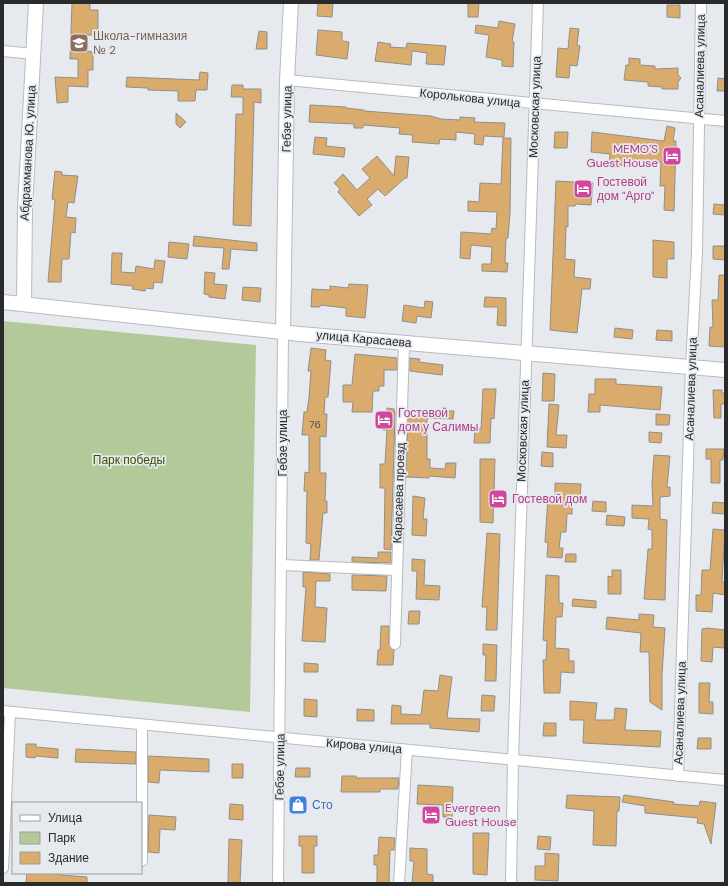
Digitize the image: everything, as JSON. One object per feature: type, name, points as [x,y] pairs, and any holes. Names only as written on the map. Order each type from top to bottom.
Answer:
[{"type":"main road","name":"Абдрахманова Ю. улица","points":[[24,304],[25,208],[36,3]]},
{"type":"main road","name":"Гебзе улица","points":[[284,332],[287,80],[291,3]]},
{"type":"main road","name":"улица Карасаева","points":[[3,302],[284,332],[725,370]]},
{"type":"street","name":"Московская улица","points":[[511,883],[513,760],[538,3]]},
{"type":"street","name":"Асаналиева улица","points":[[678,776],[691,367],[698,252],[701,3]]},
{"type":"street","points":[[3,51],[34,54]]},
{"type":"street","name":"Королькова улица","points":[[287,80],[725,121]]},
{"type":"street","name":"Гебзе улица","points":[[278,883],[281,738],[284,332]]},
{"type":"street","name":"Карасаева проезд","points":[[395,644],[396,570],[404,343]]},
{"type":"street","points":[[282,565],[396,570]]},
{"type":"street","points":[[3,868],[7,711]]},
{"type":"street","name":"Кирова улица","points":[[7,711],[725,780]]},
{"type":"street","points":[[142,725],[142,861]]},
{"type":"street","points":[[399,883],[407,750]]},
{"type":"green space","name":"Парк победы","points":[[3,321],[256,345],[250,712],[3,688]]},
{"type":"building","name":"Школа-гимназия № 2","points":[[72,3],[90,3],[90,10],[98,10],[98,35],[87,35],[87,51],[93,52],[93,70],[88,70],[88,87],[68,86],[68,102],[57,103],[55,77],[78,78],[78,59],[70,59]]},
{"type":"building","points":[[318,3],[333,3],[332,17],[317,16]]},
{"type":"building","points":[[468,3],[479,3],[478,17],[468,17]]},
{"type":"building","points":[[667,5],[680,5],[680,18],[667,17]]},
{"type":"building","points":[[499,21],[515,24],[512,42],[514,42],[513,67],[502,66],[502,60],[486,57],[489,35],[475,33],[476,25],[498,28]]},
{"type":"building","points":[[570,28],[579,29],[577,45],[580,46],[577,66],[570,65],[569,78],[556,77],[558,48],[568,49]]},
{"type":"building","points":[[318,30],[342,32],[342,41],[349,42],[347,59],[316,55]]},
{"type":"building","points":[[259,31],[267,32],[267,49],[256,49]]},
{"type":"building","points":[[378,42],[391,44],[390,47],[406,48],[407,43],[446,46],[444,65],[426,64],[427,53],[412,51],[411,65],[375,61]]},
{"type":"building","points":[[629,58],[640,59],[640,65],[655,66],[655,69],[678,68],[678,75],[681,78],[678,82],[678,89],[662,89],[662,87],[648,86],[648,82],[624,80],[626,65],[629,65]]},
{"type":"building","points":[[200,72],[208,73],[207,90],[196,90],[195,101],[178,101],[178,91],[148,90],[148,88],[126,87],[127,77],[199,80]]},
{"type":"building","points":[[718,78],[725,79],[725,91],[717,91]]},
{"type":"building","points":[[232,85],[243,85],[243,89],[261,89],[261,103],[254,102],[251,226],[233,225],[236,114],[243,114],[243,97],[231,97]]},
{"type":"building","points":[[310,105],[346,107],[364,111],[431,116],[441,119],[460,120],[460,117],[475,118],[474,122],[505,123],[504,137],[484,136],[483,145],[474,144],[475,134],[456,132],[456,140],[440,139],[439,144],[412,142],[413,135],[399,134],[400,128],[363,125],[363,128],[354,128],[354,124],[309,122]]},
{"type":"building","points":[[176,113],[186,122],[180,128],[176,124]]},
{"type":"building","points":[[667,126],[675,128],[673,141],[676,141],[674,211],[664,210],[665,186],[660,186],[661,162],[635,161],[634,167],[620,165],[620,168],[609,167],[610,154],[591,152],[592,132],[664,141]]},
{"type":"building","points":[[555,132],[568,132],[567,148],[554,148]]},
{"type":"building","points":[[315,137],[327,138],[326,146],[345,148],[344,157],[313,154]]},
{"type":"building","points":[[503,138],[511,138],[510,213],[508,238],[506,238],[505,263],[508,263],[507,272],[482,271],[482,264],[491,264],[492,247],[471,245],[470,259],[460,258],[461,232],[491,234],[492,228],[496,229],[497,212],[468,211],[468,201],[479,202],[480,183],[501,184]]},
{"type":"building","points":[[377,156],[394,176],[396,156],[409,157],[407,178],[405,178],[385,196],[378,189],[367,199],[372,205],[359,216],[338,192],[340,189],[334,183],[343,174],[357,190],[370,178],[362,169]]},
{"type":"building","points":[[55,171],[62,172],[62,175],[78,176],[74,203],[68,202],[66,217],[76,218],[75,233],[71,232],[69,259],[62,259],[61,282],[48,282],[55,200],[52,199]]},
{"type":"building","points":[[556,181],[593,183],[591,205],[576,204],[575,206],[568,206],[565,259],[575,260],[574,277],[591,279],[590,289],[582,289],[577,333],[550,330]]},
{"type":"building","points":[[714,204],[725,205],[725,215],[713,214]]},
{"type":"building","points":[[194,236],[257,243],[257,251],[231,249],[229,269],[222,269],[224,248],[193,246]]},
{"type":"building","points":[[653,240],[674,242],[674,259],[667,259],[667,278],[653,277]]},
{"type":"building","points":[[169,242],[189,244],[187,259],[168,257]]},
{"type":"building","points":[[713,246],[725,246],[725,260],[713,259]]},
{"type":"building","points":[[112,253],[122,253],[121,272],[135,273],[136,266],[154,269],[155,260],[165,261],[162,283],[154,282],[153,289],[146,288],[145,291],[132,289],[133,286],[111,284]]},
{"type":"building","points":[[205,272],[215,273],[214,284],[227,285],[225,299],[209,297],[209,295],[204,294]]},
{"type":"building","points":[[719,275],[725,275],[725,347],[709,346],[710,327],[713,327],[712,300],[718,300]]},
{"type":"building","points":[[349,284],[368,285],[365,318],[346,316],[346,308],[320,305],[320,307],[311,307],[312,289],[330,290],[330,286],[348,288]]},
{"type":"building","points":[[243,287],[261,288],[260,302],[242,300]]},
{"type":"building","points":[[485,297],[506,298],[506,326],[497,325],[498,307],[484,307]]},
{"type":"building","points":[[425,301],[433,302],[431,318],[417,316],[416,323],[402,321],[404,305],[424,308]]},
{"type":"building","points":[[615,328],[633,330],[632,339],[614,337]]},
{"type":"building","points":[[657,330],[672,331],[672,341],[656,340]]},
{"type":"building","points":[[311,348],[326,350],[325,360],[331,361],[328,397],[325,397],[324,414],[327,414],[326,437],[320,436],[320,473],[326,473],[325,501],[327,501],[327,513],[323,513],[319,560],[310,560],[311,544],[306,543],[307,491],[304,491],[305,472],[309,473],[309,435],[302,435],[304,412],[307,412],[309,398],[311,371],[308,371]]},
{"type":"building","points":[[355,354],[397,358],[397,370],[384,370],[384,386],[379,386],[379,391],[373,391],[372,412],[352,412],[353,402],[343,402],[343,385],[352,385]]},
{"type":"building","points":[[410,358],[420,359],[419,362],[443,365],[442,375],[410,371]]},
{"type":"building","points":[[543,373],[555,374],[554,401],[542,401]]},
{"type":"building","points":[[595,379],[616,379],[616,384],[662,387],[660,410],[600,405],[600,412],[588,412],[589,394],[595,394]]},
{"type":"building","points":[[483,389],[496,389],[494,419],[491,418],[490,443],[474,443],[475,428],[481,429]]},
{"type":"building","points":[[713,390],[722,390],[722,393],[725,393],[725,404],[721,404],[721,418],[714,418]]},
{"type":"building","points":[[549,404],[559,405],[556,435],[567,435],[566,448],[547,447]]},
{"type":"building","points":[[387,408],[394,409],[395,414],[391,550],[384,549],[385,488],[380,488],[380,464],[385,464],[387,430],[383,430],[383,424],[376,423],[377,413],[387,414]]},
{"type":"building","points":[[414,410],[439,413],[439,411],[454,411],[453,419],[427,418],[427,459],[430,459],[430,468],[445,469],[446,463],[456,463],[455,478],[429,476],[429,478],[406,477],[408,415],[413,415]]},
{"type":"building","points":[[656,414],[670,415],[669,425],[656,425]]},
{"type":"building","points":[[649,432],[662,433],[661,443],[649,442]]},
{"type":"building","points":[[706,449],[724,449],[723,460],[720,460],[720,483],[711,483],[711,459],[706,459]]},
{"type":"building","points":[[542,452],[553,453],[553,467],[541,466]]},
{"type":"building","points":[[654,455],[670,456],[667,487],[670,487],[670,496],[660,497],[660,519],[667,520],[665,600],[644,599],[648,549],[652,549],[652,530],[648,529],[649,519],[632,518],[632,505],[653,506],[652,484]]},
{"type":"building","points":[[480,459],[495,459],[493,523],[480,522]]},
{"type":"building","points":[[555,483],[581,484],[580,499],[572,499],[572,514],[567,514],[566,532],[561,532],[559,548],[563,548],[562,558],[547,557],[548,543],[545,542],[548,497],[555,498]]},
{"type":"building","points":[[413,496],[425,498],[423,519],[427,519],[426,536],[412,535]]},
{"type":"building","points":[[593,501],[606,502],[606,512],[592,511]]},
{"type":"building","points":[[713,502],[725,503],[725,514],[712,513]]},
{"type":"building","points":[[607,515],[625,517],[624,526],[606,525]]},
{"type":"building","points":[[713,529],[725,530],[722,582],[725,582],[725,595],[713,593],[712,612],[696,611],[696,595],[701,595],[702,570],[710,570]]},
{"type":"building","points":[[487,533],[500,534],[497,630],[486,630],[487,607],[482,607]]},
{"type":"building","points":[[378,552],[391,552],[391,563],[352,562],[352,557],[378,558]]},
{"type":"building","points":[[566,554],[576,554],[576,562],[565,562]]},
{"type":"building","points":[[412,559],[425,560],[424,585],[440,586],[439,600],[416,599],[417,571],[412,571]]},
{"type":"building","points":[[612,570],[621,570],[621,594],[608,594],[608,576],[612,577]]},
{"type":"building","points":[[303,572],[330,574],[330,581],[316,581],[315,607],[327,608],[325,642],[302,641],[306,587],[303,587]]},
{"type":"building","points":[[352,575],[387,576],[386,591],[352,590]]},
{"type":"building","points":[[546,575],[559,576],[559,603],[563,603],[562,617],[556,617],[555,648],[569,649],[569,661],[574,661],[574,673],[561,672],[560,693],[544,693],[543,660],[546,660],[547,641],[543,640]]},
{"type":"building","points":[[573,599],[596,601],[596,608],[572,606]]},
{"type":"building","points":[[409,611],[420,611],[419,624],[408,624]]},
{"type":"building","points":[[639,614],[654,615],[653,627],[665,628],[662,675],[662,710],[650,702],[649,652],[640,652],[641,633],[606,629],[607,617],[639,620]]},
{"type":"building","points":[[381,626],[389,626],[389,644],[394,650],[393,665],[377,665],[378,650],[380,650]]},
{"type":"building","points":[[707,628],[725,630],[724,648],[713,647],[712,662],[701,661],[702,629]]},
{"type":"building","points":[[483,644],[497,645],[496,681],[485,681],[486,655],[483,655]]},
{"type":"building","points":[[304,663],[318,664],[318,672],[304,672]]},
{"type":"building","points":[[440,675],[452,677],[447,718],[480,719],[479,732],[430,728],[430,724],[391,724],[392,705],[401,706],[401,714],[421,715],[424,690],[438,691]]},
{"type":"building","points":[[699,683],[710,683],[709,702],[713,702],[713,714],[699,713]]},
{"type":"building","points":[[482,695],[495,696],[494,711],[481,711]]},
{"type":"building","points":[[304,699],[317,700],[317,717],[304,716]]},
{"type":"building","points":[[570,701],[597,703],[595,720],[614,720],[615,708],[627,709],[625,730],[661,731],[660,747],[583,743],[584,720],[570,720]]},
{"type":"building","points":[[357,709],[374,710],[374,721],[357,721]]},
{"type":"building","points":[[544,723],[556,723],[556,736],[543,736]]},
{"type":"building","points":[[698,738],[711,738],[711,749],[697,749]]},
{"type":"building","points":[[26,744],[36,744],[36,747],[58,749],[58,758],[35,756],[35,758],[26,757]]},
{"type":"building","points":[[76,749],[136,752],[136,764],[75,762]]},
{"type":"building","points":[[148,756],[209,759],[209,772],[160,770],[159,783],[148,782]]},
{"type":"building","points":[[232,764],[243,764],[243,778],[232,778]]},
{"type":"building","points":[[296,768],[310,768],[310,777],[295,777]]},
{"type":"building","points":[[342,776],[356,776],[356,778],[399,778],[398,789],[380,789],[380,792],[341,792]]},
{"type":"building","points":[[418,785],[453,787],[452,818],[443,817],[443,805],[417,804]]},
{"type":"building","points":[[567,795],[620,797],[619,811],[617,811],[616,846],[593,845],[594,811],[566,808]]},
{"type":"building","points":[[624,795],[674,802],[673,804],[699,806],[700,801],[716,803],[711,844],[704,824],[697,823],[698,818],[645,813],[645,806],[622,802]]},
{"type":"building","points":[[291,801],[305,801],[305,810],[291,810]]},
{"type":"building","points":[[230,804],[243,805],[243,820],[229,819]]},
{"type":"building","points":[[149,815],[176,817],[175,830],[160,829],[159,853],[148,852]]},
{"type":"building","points":[[473,833],[489,833],[487,875],[473,874]]},
{"type":"building","points":[[299,836],[317,836],[317,846],[314,846],[314,873],[302,873],[302,846],[299,846]]},
{"type":"building","points":[[538,836],[551,837],[550,850],[537,849]]},
{"type":"building","points":[[379,837],[395,838],[394,850],[390,850],[389,883],[377,883],[377,865],[374,865],[374,855],[378,855]]},
{"type":"building","points":[[229,839],[242,840],[240,883],[228,883]]},
{"type":"building","points":[[410,848],[427,849],[427,874],[433,875],[433,883],[412,883],[414,861],[410,861]]},
{"type":"building","points":[[545,853],[559,854],[558,881],[535,880],[535,866],[545,866]]},
{"type":"building","points":[[27,874],[60,874],[87,877],[87,883],[26,883]]},
{"type":"place","name":"Школа-гимназия № 2","points":[[79,43]]},
{"type":"place","name":"MEMO'S Guest House","points":[[672,156]]},
{"type":"place","name":"Гостевой дом \"Арго\"","points":[[583,189]]},
{"type":"place","name":"Гостевой дом у Салимы","points":[[384,420]]},
{"type":"place","name":"Гостевой дом","points":[[498,499]]},
{"type":"place","name":"Сто","points":[[298,805]]},
{"type":"place","name":"Evergreen Guest House","points":[[431,815]]}]
